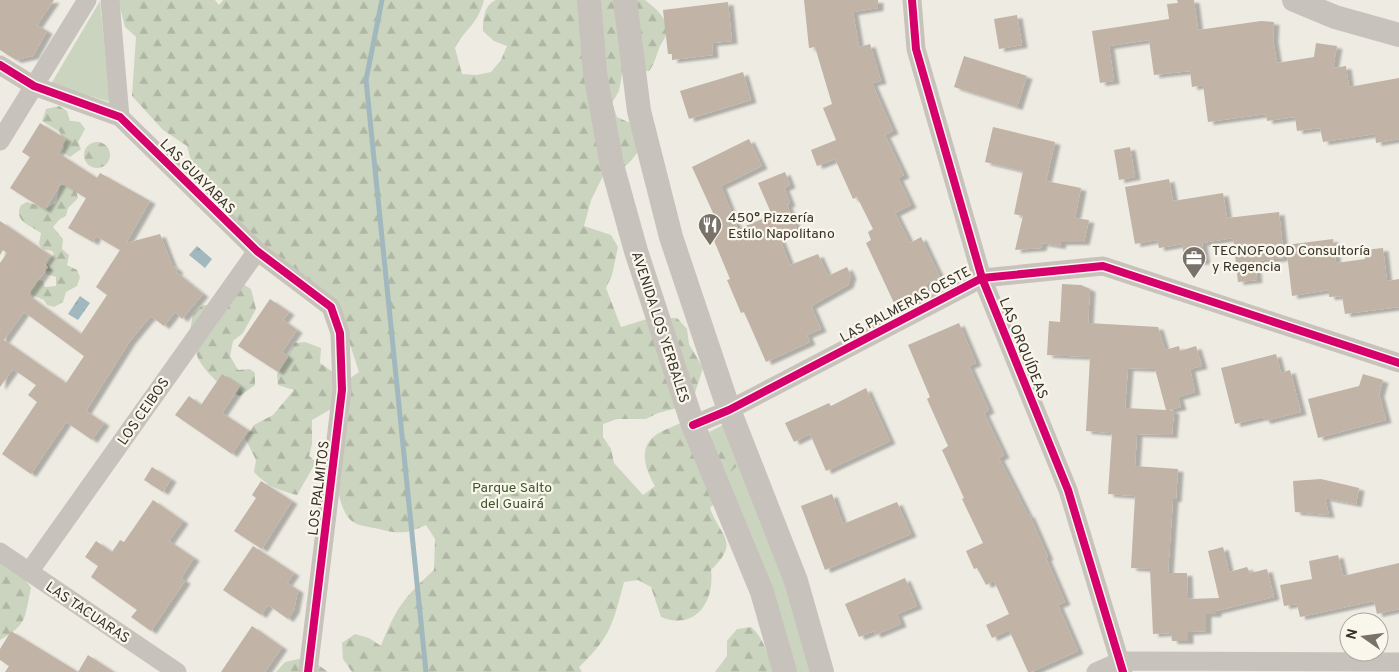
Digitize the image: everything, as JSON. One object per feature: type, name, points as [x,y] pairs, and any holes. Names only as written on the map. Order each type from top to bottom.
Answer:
[{"type":"street","points":[[0,141],[87,0]]},
{"type":"street","points":[[110,0],[120,117]]},
{"type":"street","name":"AVENIDA LOS YERBALES","points":[[589,0],[595,73],[612,165],[636,251],[693,425],[762,592],[785,672]]},
{"type":"street","points":[[625,0],[638,111],[671,237],[729,410],[796,581],[822,672]]},
{"type":"street","name":"LAS ORQUÍDEAS","points":[[912,0],[916,49],[982,278],[1068,490],[1122,666]]},
{"type":"street","points":[[1294,0],[1334,17],[1399,36]]},
{"type":"street","name":"LAS GUAYABAS","points":[[0,65],[34,86],[120,117],[257,251],[331,307]]},
{"type":"street","name":"LOS CEIBOS","points":[[29,572],[257,251]]},
{"type":"street","name":"LAS PALMERAS OESTE","points":[[693,425],[729,410],[982,278],[1103,266],[1399,363]]},
{"type":"street","name":"LOS PALMITOS","points":[[308,672],[342,390],[340,334],[331,307]]},
{"type":"street","name":"LAS TACUARAS","points":[[0,552],[177,672]]},
{"type":"street","points":[[1096,672],[1122,666],[1399,662]]},
{"type":"green space","name":"Parque Salto del Guairá","points":[[118,0],[215,0],[219,5],[223,0],[484,0],[475,21],[455,48],[462,74],[477,75],[491,72],[501,60],[507,46],[494,41],[483,31],[484,17],[487,9],[496,0],[645,0],[661,15],[667,30],[653,65],[649,71],[635,71],[624,63],[619,91],[612,103],[617,117],[630,123],[638,151],[624,167],[604,174],[591,200],[584,226],[611,235],[618,247],[612,275],[606,288],[621,327],[647,319],[677,318],[687,329],[689,344],[703,368],[694,396],[685,406],[658,413],[646,419],[617,419],[603,424],[603,437],[611,449],[614,463],[643,495],[655,486],[645,460],[647,446],[651,439],[667,429],[692,420],[697,420],[708,430],[712,443],[727,443],[739,451],[737,466],[720,482],[720,497],[710,508],[726,539],[727,545],[720,560],[711,570],[710,593],[700,611],[693,617],[684,620],[661,617],[651,587],[638,580],[624,582],[609,629],[598,647],[579,667],[582,672],[352,672],[343,659],[342,643],[355,634],[369,638],[381,646],[391,622],[402,604],[434,570],[435,539],[426,525],[408,532],[392,532],[353,522],[346,514],[337,486],[333,408],[312,420],[312,444],[309,456],[316,462],[297,495],[274,487],[263,481],[254,472],[256,460],[245,438],[254,425],[273,415],[294,390],[278,385],[277,374],[295,343],[305,342],[321,348],[320,363],[346,381],[359,372],[343,323],[201,199],[205,185],[195,175],[187,146],[163,130],[132,96],[136,37],[125,27]]},
{"type":"green space","points":[[100,1],[110,102],[51,84]]},
{"type":"green space","points":[[59,106],[67,111],[70,121],[80,122],[85,129],[78,142],[81,149],[70,157],[62,152],[64,148],[60,132],[42,121],[46,109]]},
{"type":"green space","points":[[97,142],[107,145],[110,155],[107,165],[97,168],[87,165],[84,155],[87,145]]},
{"type":"green space","points":[[67,184],[76,191],[78,198],[68,208],[66,216],[60,219],[53,227],[63,239],[62,249],[69,255],[67,265],[77,270],[80,277],[77,286],[66,292],[63,302],[54,307],[47,305],[44,300],[32,295],[30,291],[36,279],[43,281],[45,287],[56,286],[56,277],[46,274],[45,267],[54,254],[52,251],[43,249],[39,244],[41,233],[21,219],[19,211],[21,205],[27,202],[47,208],[56,203],[60,186]]},
{"type":"green space","points":[[243,284],[251,289],[256,309],[243,333],[233,341],[230,356],[238,370],[250,369],[255,373],[255,385],[240,396],[210,375],[201,364],[195,345],[189,336],[193,314],[203,305],[214,306]]},
{"type":"green space","points":[[727,423],[783,570],[814,672],[792,672],[709,432]]},
{"type":"green space","points":[[0,562],[21,573],[31,588],[23,620],[16,629],[0,640]]},
{"type":"green space","points":[[751,627],[760,637],[778,672],[715,672],[727,656],[727,641],[737,629]]},
{"type":"green space","points":[[299,659],[313,661],[328,672],[276,672],[285,662]]},
{"type":"water","points":[[197,246],[212,259],[205,268],[189,255]]},
{"type":"water","points":[[80,296],[90,303],[78,320],[68,314]]},
{"type":"building","points":[[0,0],[54,0],[37,25],[47,31],[33,56],[16,60],[0,50]]},
{"type":"building","points":[[804,0],[878,0],[878,8],[853,12],[859,47],[870,44],[881,81],[872,83],[893,131],[885,135],[904,175],[898,178],[911,205],[895,213],[910,243],[921,237],[940,277],[926,284],[927,287],[894,303],[866,243],[871,240],[868,232],[873,229],[857,197],[853,199],[835,159],[817,166],[811,150],[836,140],[823,108],[832,104],[815,47],[809,48]]},
{"type":"building","points":[[1177,0],[1194,0],[1198,30],[1261,21],[1274,22],[1273,39],[1277,63],[1314,57],[1316,43],[1337,46],[1333,68],[1346,66],[1349,87],[1399,78],[1399,139],[1376,143],[1375,134],[1323,142],[1320,128],[1297,131],[1295,117],[1267,121],[1266,114],[1208,122],[1203,85],[1192,87],[1190,71],[1154,75],[1149,40],[1109,46],[1114,81],[1100,83],[1092,31],[1169,19],[1167,4],[1178,3]]},
{"type":"building","points":[[728,2],[732,41],[712,43],[713,55],[672,60],[672,54],[668,54],[663,10]]},
{"type":"building","points":[[1017,15],[1022,45],[999,49],[994,19]]},
{"type":"building","points":[[964,56],[1027,76],[1017,107],[954,87]]},
{"type":"building","points":[[743,72],[751,100],[689,119],[680,91]]},
{"type":"building","points":[[40,123],[66,139],[58,153],[97,178],[100,173],[150,201],[126,243],[160,234],[172,265],[178,270],[176,272],[203,294],[182,319],[175,312],[164,326],[152,317],[149,318],[130,341],[86,411],[104,423],[92,440],[66,422],[31,474],[2,454],[37,402],[28,395],[36,385],[13,369],[0,387],[0,263],[7,253],[3,250],[0,255],[0,221],[50,255],[44,264],[48,267],[28,295],[81,334],[107,295],[96,287],[120,250],[96,236],[93,242],[68,228],[86,198],[61,183],[45,210],[10,188],[30,157],[22,152]],"holes":[[[24,312],[84,356],[66,383],[4,340]]]},
{"type":"building","points":[[993,127],[1055,142],[1046,181],[1081,188],[1075,218],[1089,220],[1084,242],[1061,242],[1060,246],[1042,243],[1041,248],[1015,250],[1023,216],[1014,214],[1023,171],[985,162]]},
{"type":"building","points":[[749,139],[762,166],[721,186],[738,229],[772,215],[758,183],[785,172],[790,185],[784,188],[790,203],[787,205],[797,229],[779,237],[790,265],[818,254],[828,276],[847,267],[851,276],[848,285],[811,306],[821,329],[807,335],[810,342],[766,362],[744,312],[741,313],[727,280],[730,279],[705,219],[714,215],[692,167]]},
{"type":"building","points":[[1130,147],[1135,177],[1119,180],[1114,150]]},
{"type":"building","points":[[1169,179],[1173,201],[1223,193],[1227,218],[1279,212],[1284,258],[1255,261],[1257,280],[1238,282],[1233,238],[1202,243],[1205,261],[1185,264],[1182,244],[1159,248],[1157,240],[1135,244],[1125,187]]},
{"type":"building","points":[[1333,239],[1336,263],[1365,259],[1364,250],[1383,248],[1387,281],[1399,279],[1399,307],[1345,314],[1342,296],[1329,297],[1329,290],[1292,296],[1286,245]]},
{"type":"building","points":[[1062,284],[1081,285],[1090,289],[1088,323],[1158,327],[1165,350],[1179,346],[1180,351],[1196,346],[1202,366],[1190,369],[1195,392],[1178,397],[1181,407],[1169,410],[1174,411],[1172,435],[1137,434],[1135,466],[1178,469],[1176,499],[1173,499],[1168,573],[1187,573],[1188,599],[1219,598],[1208,551],[1223,547],[1229,572],[1247,567],[1250,573],[1267,569],[1274,597],[1216,611],[1216,614],[1206,614],[1206,631],[1188,632],[1188,641],[1172,641],[1171,633],[1153,634],[1150,569],[1131,568],[1135,496],[1108,494],[1112,433],[1086,431],[1090,357],[1047,355],[1049,321],[1060,322]],"holes":[[[1128,368],[1155,369],[1166,410],[1125,408]]]},
{"type":"building","points":[[270,299],[289,312],[283,320],[297,330],[282,352],[288,357],[278,372],[238,346]]},
{"type":"building","points":[[959,323],[976,363],[969,366],[989,410],[984,413],[1004,455],[999,458],[1029,514],[1048,557],[1046,558],[1065,602],[1058,605],[1078,651],[1031,672],[1028,672],[1009,630],[992,638],[986,625],[1009,614],[994,581],[986,585],[977,568],[974,569],[966,551],[983,543],[942,450],[948,446],[927,399],[930,397],[908,345]]},
{"type":"building","points":[[1276,354],[1281,373],[1290,370],[1301,412],[1265,421],[1263,417],[1235,424],[1221,368]]},
{"type":"building","points":[[222,374],[240,386],[222,413],[248,430],[232,454],[175,415],[189,396],[201,405]]},
{"type":"building","points":[[1363,374],[1383,380],[1379,394],[1386,420],[1318,438],[1308,399],[1359,386]]},
{"type":"building","points":[[866,388],[890,441],[826,471],[810,434],[794,442],[785,423],[829,403],[831,406]]},
{"type":"building","points":[[152,467],[171,479],[163,492],[144,480]]},
{"type":"building","points":[[1321,479],[1359,488],[1356,504],[1325,498],[1329,515],[1295,512],[1293,481]]},
{"type":"building","points":[[261,481],[292,501],[262,549],[234,531],[256,498],[252,495]]},
{"type":"building","points":[[832,494],[843,524],[897,502],[911,534],[825,570],[801,506]]},
{"type":"building","points":[[153,500],[183,521],[169,541],[194,558],[181,578],[185,581],[151,631],[131,617],[137,610],[91,577],[98,566],[85,557],[96,541],[112,552],[120,540],[124,542]]},
{"type":"building","points":[[253,546],[294,573],[287,583],[298,590],[294,610],[288,619],[268,605],[261,615],[223,590]]},
{"type":"building","points":[[1338,555],[1343,576],[1399,563],[1399,609],[1377,612],[1374,601],[1300,617],[1297,604],[1284,606],[1280,585],[1312,579],[1309,561]]},
{"type":"building","points":[[905,578],[917,606],[897,614],[901,624],[875,635],[874,631],[859,637],[845,604]]},
{"type":"building","points":[[252,626],[282,647],[265,672],[221,672]]},
{"type":"building","points":[[11,631],[78,672],[5,672],[9,666],[0,660],[0,649]]},
{"type":"building","points":[[88,655],[114,672],[78,672]]},
{"type":"waterway","points":[[382,0],[366,80],[426,672]]},
{"type":"cycle path","points":[[912,0],[916,49],[982,278],[1068,490],[1123,672]]},
{"type":"cycle path","points":[[0,65],[34,86],[120,117],[257,251],[331,307],[340,333],[342,390],[308,672]]},
{"type":"cycle path","points":[[693,425],[729,410],[982,278],[1103,266],[1399,363]]},
{"type":"place","name":"450° Pizzería Estilo Napolitano","points":[[710,246]]},
{"type":"place","name":"TECNOFOOD Consultoría y Regencia","points":[[1194,279]]}]
